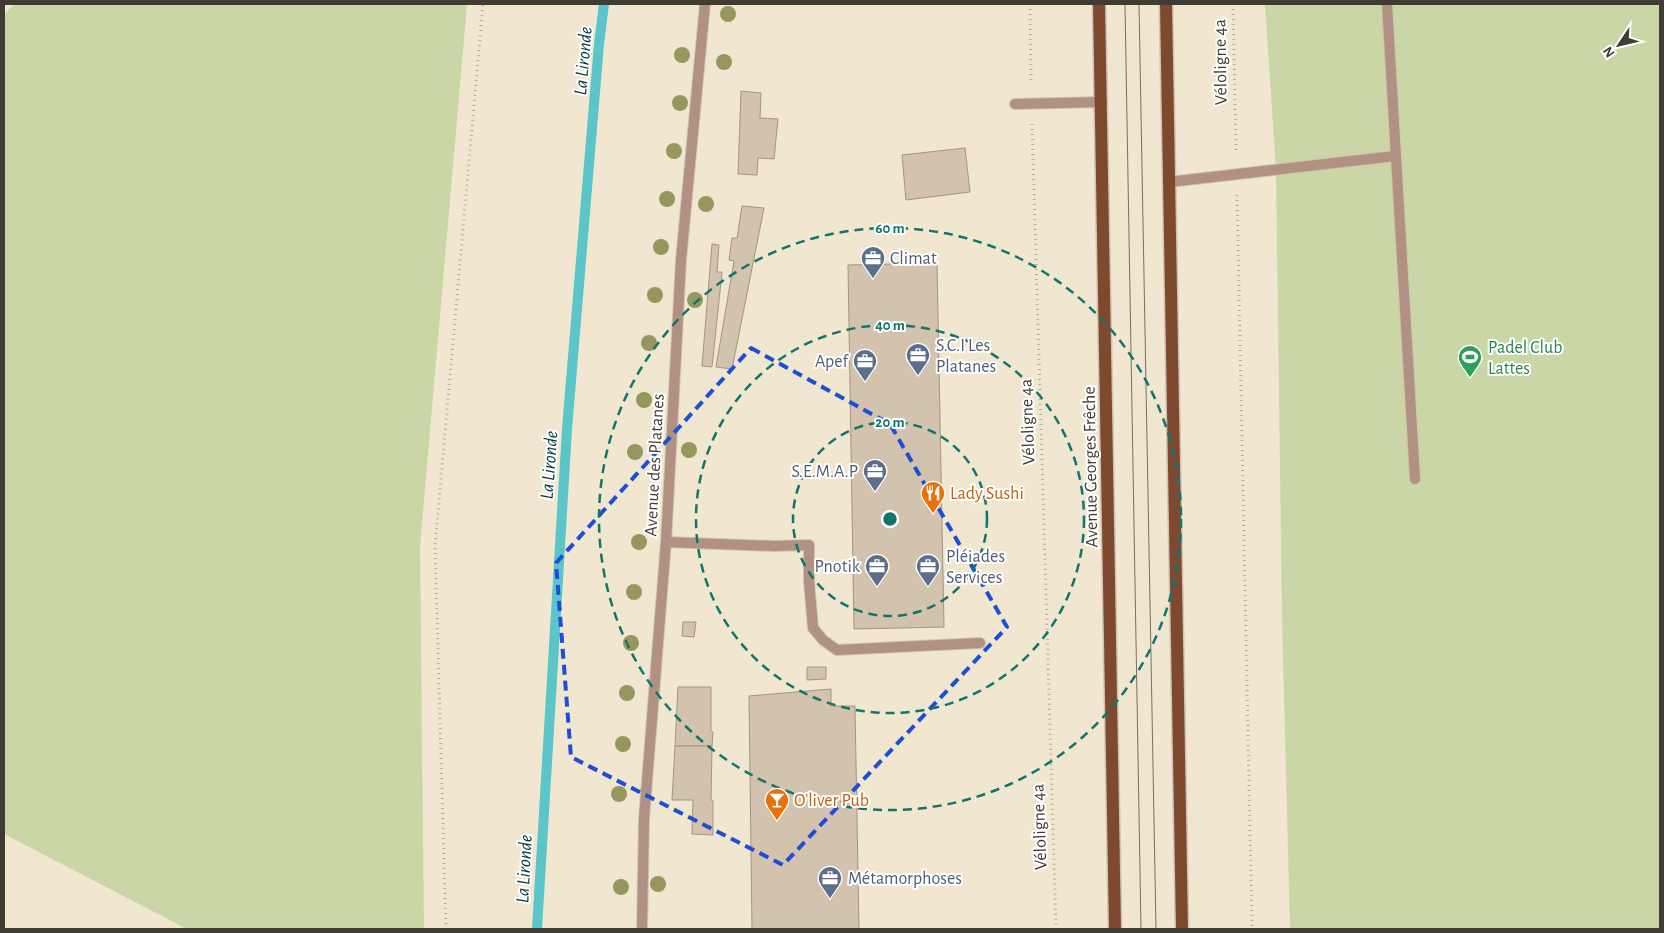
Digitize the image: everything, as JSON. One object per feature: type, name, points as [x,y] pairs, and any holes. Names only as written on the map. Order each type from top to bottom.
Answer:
[{"type":"main road","name":"Avenue Georges Frêche","points":[[1100,4],[1115,929]]},
{"type":"main road","points":[[1166,4],[1182,929]]},
{"type":"street","name":"Avenue des Platanes","points":[[642,929],[644,819],[666,542],[681,260],[705,4]]},
{"type":"street","points":[[1387,4],[1415,479]]},
{"type":"street","points":[[1015,104],[1102,102]]},
{"type":"street","points":[[1169,182],[1395,156]]},
{"type":"street","points":[[666,542],[774,546],[809,545],[809,581],[814,628],[823,640],[837,650],[980,642]]},
{"type":"path","points":[[446,929],[435,546],[483,4]]},
{"type":"path","name":"Véloligne 4a","points":[[1030,4],[1031,104],[1056,929]]},
{"type":"path","name":"Véloligne 4a","points":[[1233,4],[1252,929]]},
{"type":"highlighted area","points":[[751,348],[890,424],[1007,627],[783,865],[571,757],[556,563]]},
{"type":"green space","points":[[15,4],[467,4],[420,546],[424,929],[187,929],[4,834],[4,14]]},
{"type":"green space","name":"Padel Club Lattes","points":[[1265,4],[1660,4],[1660,929],[1290,929],[1282,618],[1276,170]]},
{"type":"building","points":[[741,91],[761,93],[760,118],[778,119],[774,159],[758,158],[757,175],[738,174]]},
{"type":"building","points":[[965,148],[970,192],[906,200],[902,155]]},
{"type":"building","points":[[742,206],[764,208],[732,369],[716,367],[734,261],[729,260],[732,238],[737,238]]},
{"type":"building","points":[[712,244],[719,245],[717,272],[722,272],[712,367],[702,366]]},
{"type":"building","points":[[937,263],[944,627],[854,629],[848,265]]},
{"type":"building","points":[[683,622],[696,622],[694,637],[682,636]]},
{"type":"building","points":[[807,667],[826,667],[826,679],[807,680]]},
{"type":"building","points":[[678,687],[711,687],[712,746],[675,746]]},
{"type":"building","points":[[831,689],[831,706],[855,706],[859,929],[752,929],[749,696]]},
{"type":"building","points":[[675,746],[712,746],[711,800],[713,801],[713,835],[692,834],[693,800],[672,800]]},
{"type":"waterway","name":"La Lironde","points":[[537,929],[567,429],[599,44],[604,4]]},
{"type":"tram line","points":[[1125,4],[1141,929]]},
{"type":"tram line","points":[[1139,4],[1156,929]]},
{"type":"place","name":"Climat","points":[[873,279]]},
{"type":"place","name":"S.C.I Les Platanes","points":[[918,376]]},
{"type":"place","name":"Padel Club Lattes","points":[[1470,378]]},
{"type":"place","name":"Apef","points":[[865,382]]},
{"type":"place","name":"S.E.M.A.P","points":[[875,492]]},
{"type":"place","name":"Lady Sushi","points":[[933,514]]},
{"type":"place","name":"Pnotik","points":[[877,587]]},
{"type":"place","name":"Pléiades Services","points":[[928,587]]},
{"type":"place","name":"O'liver Pub","points":[[777,821]]},
{"type":"place","name":"Métamorphoses","points":[[830,899]]}]
